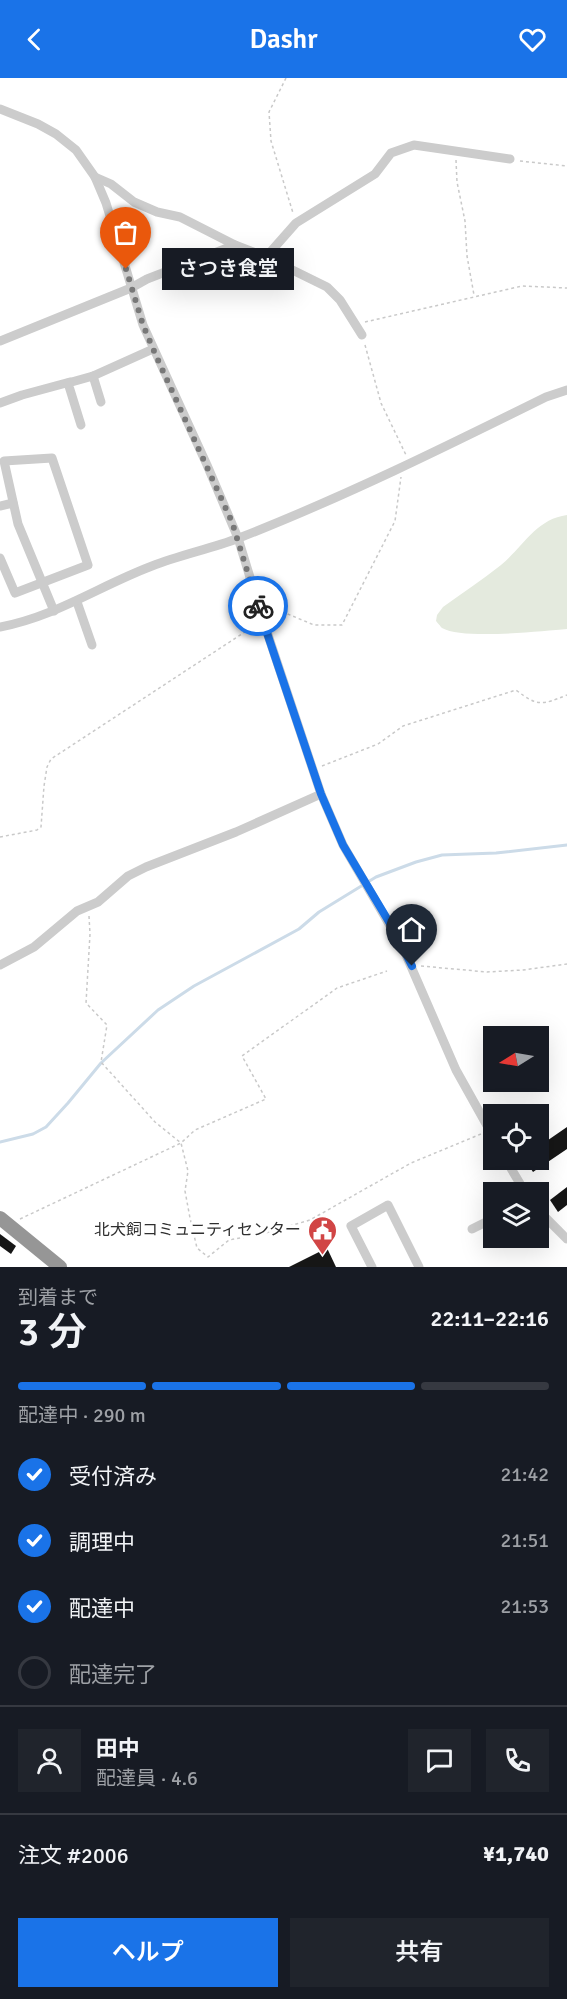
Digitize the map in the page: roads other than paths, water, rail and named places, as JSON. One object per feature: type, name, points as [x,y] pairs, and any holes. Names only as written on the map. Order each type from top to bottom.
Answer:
[{"type":"highway","points":[[4,1221],[60,1267]]},
{"type":"street","points":[[0,109],[56,134],[76,150],[95,177],[153,349],[238,538],[261,616],[321,794],[343,845],[395,932],[412,966],[456,1070],[483,1118]]},
{"type":"street","points":[[266,257],[296,223],[375,174],[391,153],[414,145],[510,159]]},
{"type":"street","points":[[95,177],[111,184],[134,202],[157,212],[180,217],[327,287],[340,300],[362,335]]},
{"type":"street","points":[[0,341],[131,288],[147,279],[235,245]]},
{"type":"street","points":[[0,403],[22,394],[93,376],[153,349]]},
{"type":"street","points":[[93,376],[101,402]]},
{"type":"street","points":[[70,382],[68,383],[81,425]]},
{"type":"street","points":[[0,627],[25,622],[76,602],[152,566],[238,538],[406,466],[546,397],[567,390]]},
{"type":"street","points":[[0,558],[15,593],[43,583],[88,565],[52,459],[4,461],[18,524],[43,583],[54,611]]},
{"type":"street","points":[[0,506],[13,503]]},
{"type":"street","points":[[76,602],[92,645]]},
{"type":"street","points":[[0,965],[34,947],[77,911],[98,902],[128,876],[321,794]]},
{"type":"street","points":[[372,1267],[351,1226],[388,1206],[419,1267]]},
{"type":"street","points":[[549,1221],[567,1239]]},
{"type":"street","points":[[472,1229],[483,1224]]},
{"type":"waterway","points":[[0,1142],[33,1134],[46,1127],[101,1063],[158,1010],[194,986],[299,929],[319,912],[376,877],[442,855],[496,853],[567,845]]},
{"type":"place","name":"さつき食堂","points":[[126,269]]},
{"type":"place","name":"北犬飼コミュニティセンター","points":[[322,1256]]}]
